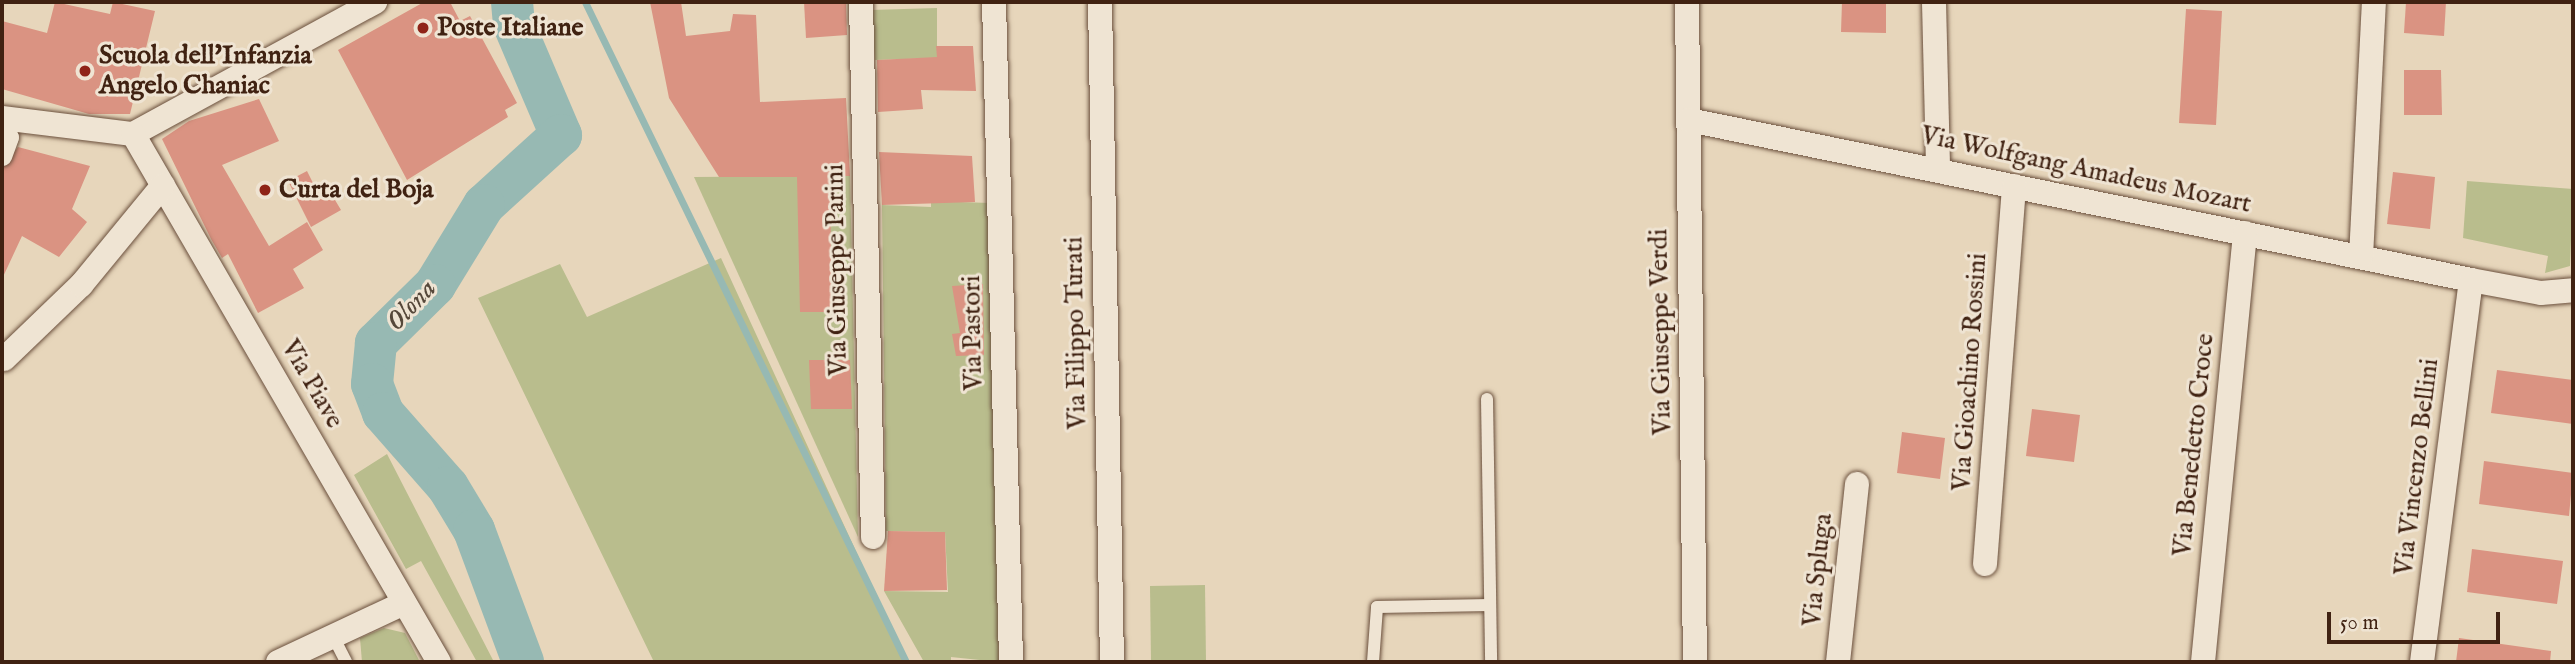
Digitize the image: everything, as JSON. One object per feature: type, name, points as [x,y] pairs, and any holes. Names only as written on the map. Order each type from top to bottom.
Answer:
[{"type":"street","points":[[2,118],[133,134],[375,2]]},
{"type":"street","name":"Via Giuseppe Parini","points":[[861,2],[873,537]]},
{"type":"street","name":"Via Pastori","points":[[994,2],[1011,662]]},
{"type":"street","name":"Via Filippo Turati","points":[[1100,2],[1112,662]]},
{"type":"street","name":"Via Giuseppe Verdi","points":[[1687,2],[1695,662]]},
{"type":"street","points":[[1934,2],[1938,170]]},
{"type":"street","points":[[2361,257],[2374,2]]},
{"type":"street","name":"Via Wolfgang Amadeus Mozart","points":[[1689,120],[2472,280],[2541,293],[2573,289]]},
{"type":"street","name":"Via Piave","points":[[133,134],[439,662]]},
{"type":"street","points":[[2,135],[9,136],[2,156]]},
{"type":"street","points":[[4,359],[81,285],[163,185]]},
{"type":"street","name":"Via Gioachino Rossini","points":[[1985,564],[2014,186]]},
{"type":"street","name":"Via Benedetto Croce","points":[[2203,662],[2245,233]]},
{"type":"street","name":"Via Vincenzo Bellini","points":[[2422,662],[2472,280]]},
{"type":"street","name":"Via Spluga","points":[[1838,662],[1857,484]]},
{"type":"street","points":[[278,662],[404,603]]},
{"type":"lane","points":[[1487,399],[1491,662]]},
{"type":"lane","points":[[1373,662],[1377,607],[1490,605]]},
{"type":"lane","points":[[334,636],[346,662]]},
{"type":"green space","points":[[937,8],[937,58],[875,60],[871,10]]},
{"type":"green space","points":[[850,176],[858,537],[694,177]]},
{"type":"green space","points":[[2467,181],[2573,189],[2570,266],[2545,273],[2548,256],[2463,238]]},
{"type":"green space","points":[[931,201],[989,203],[999,662],[951,657],[951,662],[924,662],[884,591],[948,592],[945,532],[886,531],[882,205],[931,207]]},
{"type":"green space","points":[[721,258],[907,662],[654,662],[478,298],[560,264],[587,317]]},
{"type":"green space","points":[[387,454],[494,662],[477,662],[421,561],[406,569],[354,475]]},
{"type":"green space","points":[[1205,585],[1206,662],[1151,662],[1150,586]]},
{"type":"green space","points":[[384,628],[405,633],[420,662],[362,662],[360,638]]},
{"type":"building","points":[[55,2],[110,14],[113,2],[155,11],[130,114],[89,114],[2,89],[2,21],[47,33]]},
{"type":"building","points":[[424,2],[450,2],[460,21],[470,16],[517,103],[505,110],[508,117],[407,180],[338,50]]},
{"type":"building","points":[[650,2],[681,2],[686,36],[730,31],[733,14],[756,15],[760,102],[846,98],[850,176],[830,176],[832,312],[800,312],[797,177],[719,177],[669,98]]},
{"type":"building","points":[[804,2],[846,2],[847,35],[806,38]]},
{"type":"building","points":[[1842,2],[1886,2],[1886,33],[1841,32]]},
{"type":"building","points":[[2406,2],[2446,2],[2444,36],[2404,33]]},
{"type":"building","points":[[2186,9],[2222,11],[2216,125],[2179,123]]},
{"type":"building","points":[[936,46],[973,46],[976,91],[921,90],[923,109],[878,112],[877,60],[937,57]]},
{"type":"building","points":[[2404,70],[2441,70],[2442,115],[2404,115]]},
{"type":"building","points":[[259,99],[279,141],[222,165],[269,246],[307,222],[323,250],[293,269],[304,288],[258,313],[228,254],[222,258],[211,239],[162,139],[189,121]]},
{"type":"building","points":[[18,147],[90,166],[72,209],[87,222],[59,257],[22,236],[2,279],[2,168]]},
{"type":"building","points":[[879,152],[972,156],[975,202],[882,205]]},
{"type":"building","points":[[307,171],[316,189],[326,185],[341,210],[311,227],[288,181]]},
{"type":"building","points":[[2393,172],[2435,177],[2430,229],[2387,224]]},
{"type":"building","points":[[983,284],[984,355],[956,356],[952,334],[960,333],[952,286]]},
{"type":"building","points":[[809,360],[850,360],[852,409],[811,409]]},
{"type":"building","points":[[2497,370],[2573,380],[2573,424],[2491,413]]},
{"type":"building","points":[[2032,409],[2080,415],[2074,462],[2026,456]]},
{"type":"building","points":[[1902,432],[1945,438],[1940,479],[1897,473]]},
{"type":"building","points":[[2484,461],[2573,473],[2569,516],[2479,504]]},
{"type":"building","points":[[888,531],[945,532],[947,590],[884,591]]},
{"type":"building","points":[[2472,549],[2563,561],[2557,604],[2467,592]]},
{"type":"building","points":[[2459,638],[2551,651],[2550,662],[2456,662]]},
{"type":"waterway","name":"Olona","points":[[512,2],[514,25],[561,135],[484,205],[435,285],[376,343],[372,384],[383,413],[448,487],[474,530],[523,662]]},
{"type":"waterway","points":[[585,2],[906,662]]},
{"type":"place","name":"Poste Italiane","points":[[423,28]]},
{"type":"place","name":"Scuola dell'Infanzia Angelo Chaniac","points":[[85,71]]},
{"type":"place","name":"Curta del Boja","points":[[265,190]]}]
